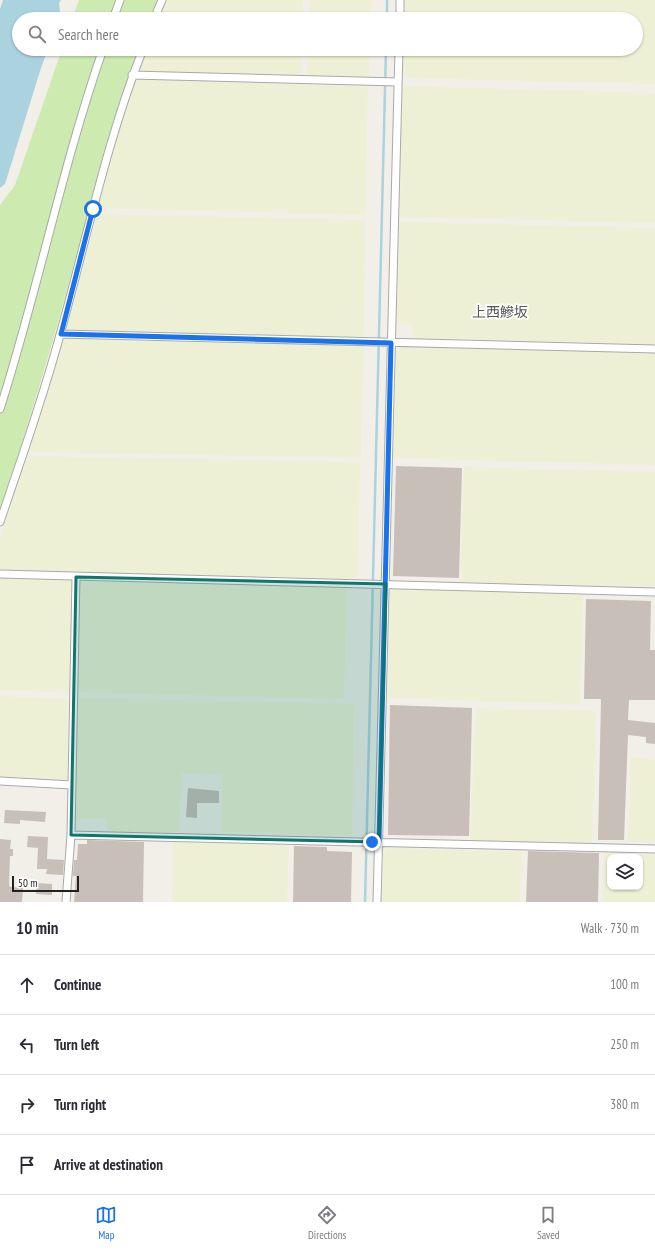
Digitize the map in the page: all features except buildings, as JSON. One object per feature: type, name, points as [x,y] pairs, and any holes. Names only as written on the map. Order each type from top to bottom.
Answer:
[{"type":"street","points":[[116,12],[120,0]]},
{"type":"street","points":[[157,12],[162,0]]},
{"type":"street","points":[[400,0],[400,12]]},
{"type":"street","points":[[0,409],[26,320],[74,138],[101,56]]},
{"type":"street","points":[[0,522],[61,334],[109,150],[139,56]]},
{"type":"street","points":[[377,902],[375,842],[387,343],[399,56]]},
{"type":"street","points":[[132,75],[398,82]]},
{"type":"street","points":[[61,334],[655,349]]},
{"type":"street","points":[[0,574],[655,592]]},
{"type":"street","points":[[66,902],[71,835],[76,577]]},
{"type":"street","points":[[0,782],[72,785]]},
{"type":"street","points":[[71,835],[655,849]]},
{"type":"highlighted area","points":[[76,577],[386,584],[379,842],[71,835]]},
{"type":"green space","points":[[79,0],[158,0],[153,12],[75,12]]},
{"type":"green space","points":[[166,0],[303,0],[303,12],[162,12]]},
{"type":"green space","points":[[310,0],[371,0],[371,12],[309,12]]},
{"type":"green space","points":[[405,0],[655,0],[655,84],[409,78],[403,74],[404,56],[643,56],[643,12],[404,12]]},
{"type":"green space","points":[[60,56],[135,56],[111,129],[66,295],[30,417],[0,508],[0,205],[15,185]]},
{"type":"green space","points":[[146,56],[302,56],[301,75],[140,72]]},
{"type":"green space","points":[[308,56],[370,56],[369,78],[307,76]]},
{"type":"green space","points":[[135,80],[368,86],[365,215],[98,208],[112,152]]},
{"type":"green space","points":[[405,86],[655,93],[655,223],[400,217],[402,88]]},
{"type":"green space","points":[[97,214],[365,220],[364,333],[360,337],[66,330]]},
{"type":"green space","points":[[400,222],[655,228],[655,344],[412,338],[411,325],[397,322]]},
{"type":"green space","points":[[64,338],[361,345],[364,347],[361,458],[29,452]]},
{"type":"green space","points":[[401,347],[655,353],[655,465],[393,458],[396,351]]},
{"type":"green space","points":[[28,456],[360,462],[358,575],[353,579],[0,570],[0,538]]},
{"type":"green space","points":[[464,467],[655,472],[655,587],[461,582]]},
{"type":"green space","points":[[0,578],[73,580],[70,693],[0,690]]},
{"type":"green space","points":[[80,580],[347,588],[344,699],[78,692]]},
{"type":"green space","points":[[394,589],[583,593],[580,704],[388,698],[390,593]]},
{"type":"green space","points":[[0,696],[68,699],[67,780],[0,778]]},
{"type":"green space","points":[[79,698],[354,704],[352,836],[222,832],[222,775],[182,773],[179,832],[108,832],[106,818],[75,819]]},
{"type":"green space","points":[[476,708],[596,711],[592,843],[470,841]]},
{"type":"green space","points":[[631,757],[655,760],[655,842],[628,842]]},
{"type":"green space","points":[[173,842],[289,846],[287,902],[172,902]]},
{"type":"green space","points":[[387,848],[522,852],[520,902],[382,902],[383,854]]},
{"type":"green space","points":[[604,853],[630,854],[607,854],[607,890],[643,890],[643,855],[655,855],[655,902],[602,902]]},
{"type":"water","points":[[3,0],[61,0],[59,3],[60,12],[12,12],[12,56],[45,56],[5,184],[0,188],[0,9]]},
{"type":"waterway","points":[[387,0],[387,12]]},
{"type":"waterway","points":[[365,902],[386,56]]},
{"type":"district","name":"上西鰺坂","points":[[500,312]]},
{"type":"route","points":[[93,209],[61,334],[391,343],[379,842],[372,842]]}]
